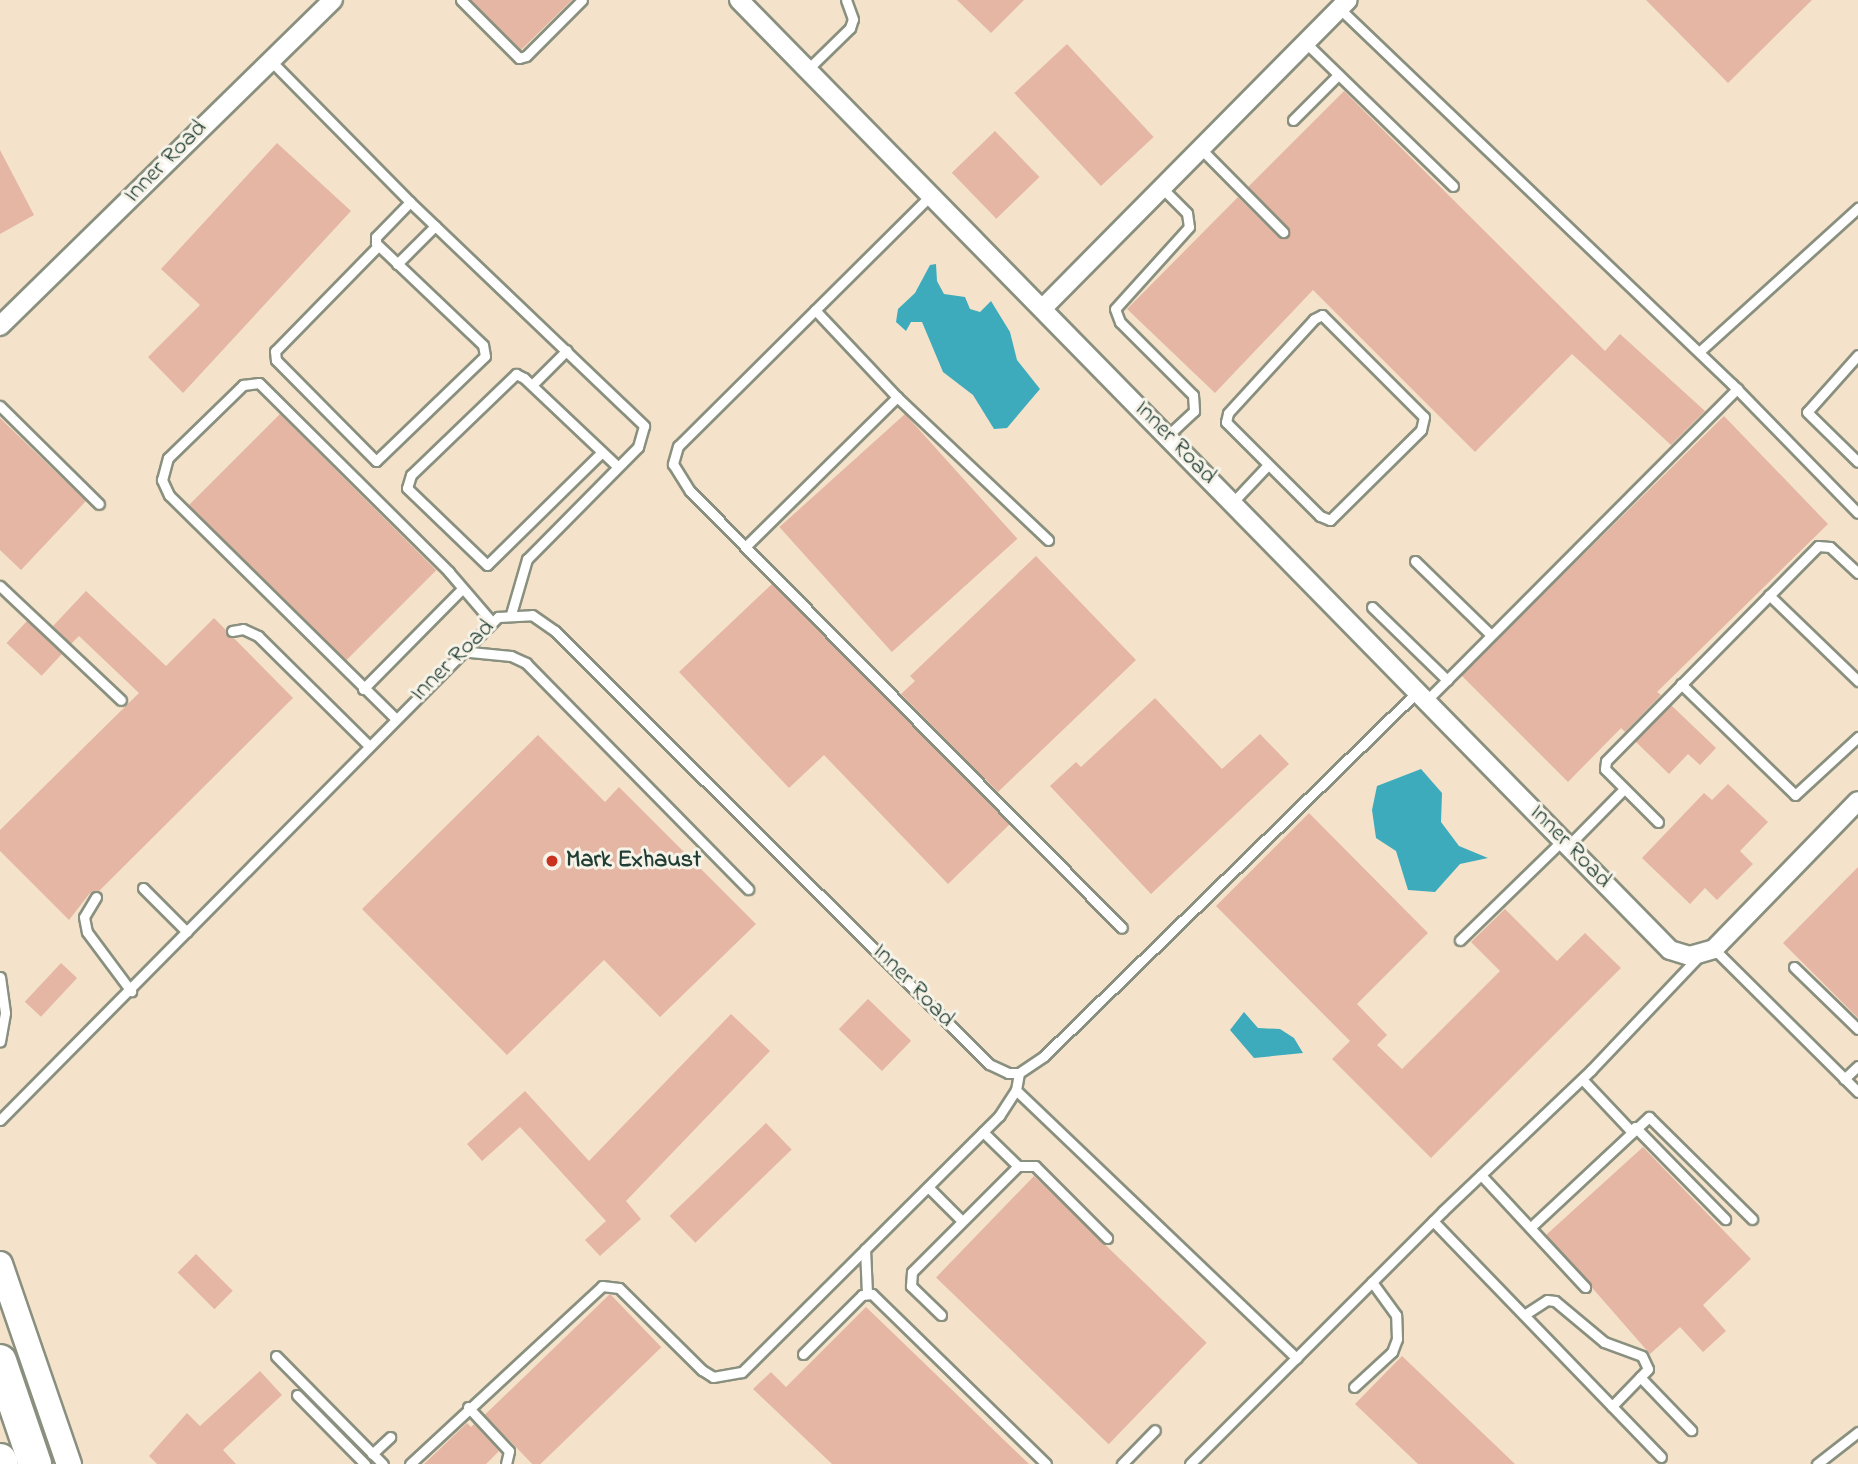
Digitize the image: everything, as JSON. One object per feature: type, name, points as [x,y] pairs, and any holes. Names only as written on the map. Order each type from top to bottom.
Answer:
[{"type":"highway","points":[[0,1361],[35,1464]]},
{"type":"main road","points":[[0,1264],[69,1464]]},
{"type":"street","name":"Inner Road","points":[[0,326],[269,58],[333,0]]},
{"type":"street","name":"Inner Road","points":[[739,0],[1168,435],[1420,698],[1567,842],[1660,942],[1680,954],[1707,952]]},
{"type":"street","points":[[1043,308],[1344,4]]},
{"type":"street","points":[[1707,952],[1855,811]]},
{"type":"lane","points":[[461,0],[519,58],[526,56],[582,0]]},
{"type":"lane","points":[[807,69],[850,28],[853,19],[846,0]]},
{"type":"lane","points":[[1344,4],[1737,389],[1858,513]]},
{"type":"lane","points":[[1306,43],[1453,186]]},
{"type":"lane","points":[[269,58],[410,202],[644,426],[643,440],[534,549],[522,568],[511,614]]},
{"type":"lane","points":[[1293,120],[1338,75]]},
{"type":"lane","points":[[1201,149],[1283,232]]},
{"type":"lane","points":[[1161,188],[1187,213],[1189,227],[1115,309],[1120,322],[1193,395],[1194,411],[1168,435]]},
{"type":"lane","points":[[931,195],[678,446],[673,464],[690,491],[747,545],[1122,929]]},
{"type":"lane","points":[[378,246],[275,351],[276,360],[376,461],[384,457],[485,356],[483,345],[378,246],[376,237],[410,202]]},
{"type":"lane","points":[[1699,352],[1858,208]]},
{"type":"lane","points":[[397,264],[435,226]]},
{"type":"lane","points":[[815,310],[897,397],[1048,540]]},
{"type":"lane","points":[[1317,317],[1326,318],[1424,417],[1421,430],[1330,520],[1320,516],[1268,465],[1233,433],[1227,418],[1317,317]]},
{"type":"lane","points":[[532,385],[567,350]]},
{"type":"lane","points":[[1858,355],[1807,412],[1858,462]]},
{"type":"lane","points":[[602,452],[492,562],[484,563],[413,495],[406,482],[511,375],[532,385],[618,467]]},
{"type":"lane","points":[[395,718],[169,495],[162,480],[168,458],[243,385],[259,383],[449,572],[461,590],[491,621]]},
{"type":"lane","points":[[410,1464],[468,1407],[602,1286],[619,1288],[713,1377],[742,1372],[983,1132],[1016,1090],[1019,1073],[1044,1056],[1420,698],[1447,680],[1737,389]]},
{"type":"lane","points":[[747,545],[897,397]]},
{"type":"lane","points":[[0,406],[99,504]]},
{"type":"lane","points":[[1233,502],[1268,465]]},
{"type":"lane","points":[[520,535],[534,549]]},
{"type":"lane","points":[[1658,822],[1604,765],[1769,595],[1824,544],[1858,573]]},
{"type":"lane","points":[[1415,561],[1491,635]]},
{"type":"lane","points":[[0,586],[121,700]]},
{"type":"lane","points":[[363,689],[461,590]]},
{"type":"lane","points":[[1769,595],[1858,681]]},
{"type":"lane","points":[[1372,607],[1447,680]]},
{"type":"lane","name":"Inner Road","points":[[0,1120],[131,991],[460,651],[491,621],[511,614],[532,615],[555,631],[989,1065],[1019,1073]]},
{"type":"lane","points":[[232,631],[258,636],[368,745]]},
{"type":"lane","points":[[460,651],[511,656],[526,663],[748,889]]},
{"type":"lane","points":[[1681,684],[1795,795],[1858,737]]},
{"type":"lane","points":[[1460,940],[1624,789]]},
{"type":"lane","points":[[143,888],[187,932]]},
{"type":"lane","points":[[96,897],[84,917],[87,932],[131,991]]},
{"type":"lane","points":[[1190,1464],[1433,1221],[1582,1080],[1707,952],[1858,1092]]},
{"type":"lane","points":[[1794,967],[1858,1029]]},
{"type":"lane","points":[[0,977],[5,1013],[0,1042]]},
{"type":"lane","points":[[1844,1079],[1858,1066]]},
{"type":"lane","points":[[1582,1080],[1725,1219]]},
{"type":"lane","points":[[1016,1090],[1296,1358]]},
{"type":"lane","points":[[1532,1226],[1643,1119],[1653,1118],[1752,1219]]},
{"type":"lane","points":[[983,1132],[1018,1166],[1035,1166],[1107,1238]]},
{"type":"lane","points":[[941,1315],[909,1278],[1018,1166]]},
{"type":"lane","points":[[1481,1175],[1532,1226],[1586,1287]]},
{"type":"lane","points":[[928,1187],[962,1221]]},
{"type":"lane","points":[[1433,1221],[1661,1457]]},
{"type":"lane","points":[[865,1249],[867,1293],[1046,1464]]},
{"type":"lane","points":[[1354,1387],[1392,1352],[1397,1339],[1396,1315],[1372,1282]]},
{"type":"lane","points":[[803,1354],[867,1293]]},
{"type":"lane","points":[[1524,1315],[1547,1300],[1555,1301],[1604,1342],[1642,1356],[1648,1369],[1612,1405]]},
{"type":"lane","points":[[276,1356],[383,1464]]},
{"type":"lane","points":[[1640,1377],[1691,1430]]},
{"type":"lane","points":[[297,1395],[365,1464]]},
{"type":"lane","points":[[468,1407],[509,1451],[506,1464]]},
{"type":"lane","points":[[1122,1464],[1155,1430]]},
{"type":"lane","points":[[1817,1464],[1858,1432]]},
{"type":"lane","points":[[372,1454],[390,1437]]},
{"type":"water","points":[[936,264],[937,281],[944,294],[965,297],[970,309],[980,312],[991,301],[1010,332],[1017,360],[1040,389],[1007,428],[994,429],[973,395],[943,372],[922,322],[911,322],[906,331],[896,322],[898,309],[915,293],[930,265]]},
{"type":"water","points":[[1421,769],[1442,793],[1441,822],[1459,846],[1488,858],[1460,864],[1435,892],[1408,890],[1396,851],[1376,838],[1372,810],[1377,786]]},
{"type":"water","points":[[1244,1012],[1258,1028],[1280,1029],[1294,1038],[1303,1053],[1254,1058],[1230,1030]]},
{"type":"building","points":[[471,0],[572,0],[521,50]]},
{"type":"building","points":[[957,0],[1024,0],[991,33]]},
{"type":"building","points":[[1646,0],[1812,0],[1728,83]]},
{"type":"building","points":[[1067,44],[1154,137],[1101,186],[1014,93]]},
{"type":"building","points":[[1344,91],[1605,351],[1620,334],[1705,411],[1671,445],[1572,354],[1475,452],[1313,290],[1215,393],[1127,309],[1238,197],[1278,237],[1288,236],[1288,227],[1248,187]]},
{"type":"building","points":[[995,131],[1039,177],[996,219],[952,173]]},
{"type":"building","points":[[277,143],[351,211],[183,393],[148,357],[200,305],[161,269]]},
{"type":"building","points":[[0,150],[34,215],[0,234]]},
{"type":"building","points":[[280,414],[436,570],[345,661],[189,505]]},
{"type":"building","points":[[905,414],[1017,539],[892,652],[779,527]]},
{"type":"building","points":[[1724,416],[1828,524],[1657,692],[1661,695],[1625,732],[1621,728],[1568,782],[1461,675]]},
{"type":"building","points":[[0,418],[86,501],[21,570],[0,550]]},
{"type":"building","points":[[1036,556],[1136,660],[998,792],[901,694],[915,681],[910,676]]},
{"type":"building","points":[[772,584],[1010,824],[948,884],[824,755],[789,788],[679,672]]},
{"type":"building","points":[[86,591],[166,666],[214,618],[293,698],[99,891],[90,893],[69,920],[0,851],[0,830],[139,693],[79,636],[71,644],[53,626]]},
{"type":"building","points":[[27,621],[62,654],[42,676],[7,643]]},
{"type":"building","points":[[1155,698],[1222,769],[1260,734],[1289,764],[1151,894],[1050,786],[1076,762],[1081,767]]},
{"type":"building","points":[[1671,705],[1716,748],[1700,765],[1688,754],[1669,774],[1635,741]]},
{"type":"building","name":"Mark Exhaust","points":[[538,735],[605,802],[619,787],[756,924],[660,1017],[604,960],[507,1055],[362,909]]},
{"type":"building","points":[[1728,784],[1768,822],[1740,851],[1753,864],[1717,900],[1705,888],[1690,904],[1642,858],[1704,793],[1712,800]]},
{"type":"building","points":[[1309,813],[1428,933],[1357,1004],[1387,1035],[1377,1045],[1402,1069],[1500,971],[1471,942],[1505,909],[1557,961],[1585,933],[1621,968],[1431,1158],[1332,1059],[1350,1041],[1216,906]]},
{"type":"building","points":[[1858,867],[1858,1018],[1783,943]]},
{"type":"building","points":[[61,963],[77,978],[41,1017],[25,1002]]},
{"type":"building","points":[[868,999],[911,1041],[882,1071],[839,1029]]},
{"type":"building","points":[[731,1014],[770,1051],[626,1201],[641,1219],[600,1256],[585,1240],[606,1221],[520,1127],[482,1161],[467,1144],[525,1091],[589,1161]]},
{"type":"building","points":[[766,1123],[792,1150],[695,1243],[670,1216]]},
{"type":"building","points":[[1643,1147],[1751,1259],[1703,1305],[1726,1331],[1703,1352],[1680,1327],[1650,1354],[1546,1235]]},
{"type":"building","points":[[1034,1176],[1207,1343],[1109,1444],[936,1277]]},
{"type":"building","points":[[196,1254],[233,1291],[214,1309],[178,1272]]},
{"type":"building","points":[[610,1294],[661,1347],[540,1464],[532,1464],[485,1415]]},
{"type":"building","points":[[866,1307],[1029,1464],[832,1464],[753,1389],[771,1372],[786,1387]]},
{"type":"building","points":[[1402,1356],[1515,1464],[1418,1464],[1355,1404]]},
{"type":"building","points":[[260,1371],[282,1395],[223,1450],[236,1464],[157,1464],[149,1456],[187,1413],[200,1426]]},
{"type":"building","points":[[467,1423],[471,1427],[474,1424],[499,1451],[486,1464],[424,1464]]},
{"type":"place","name":"Mark Exhaust","points":[[552,861]]}]
